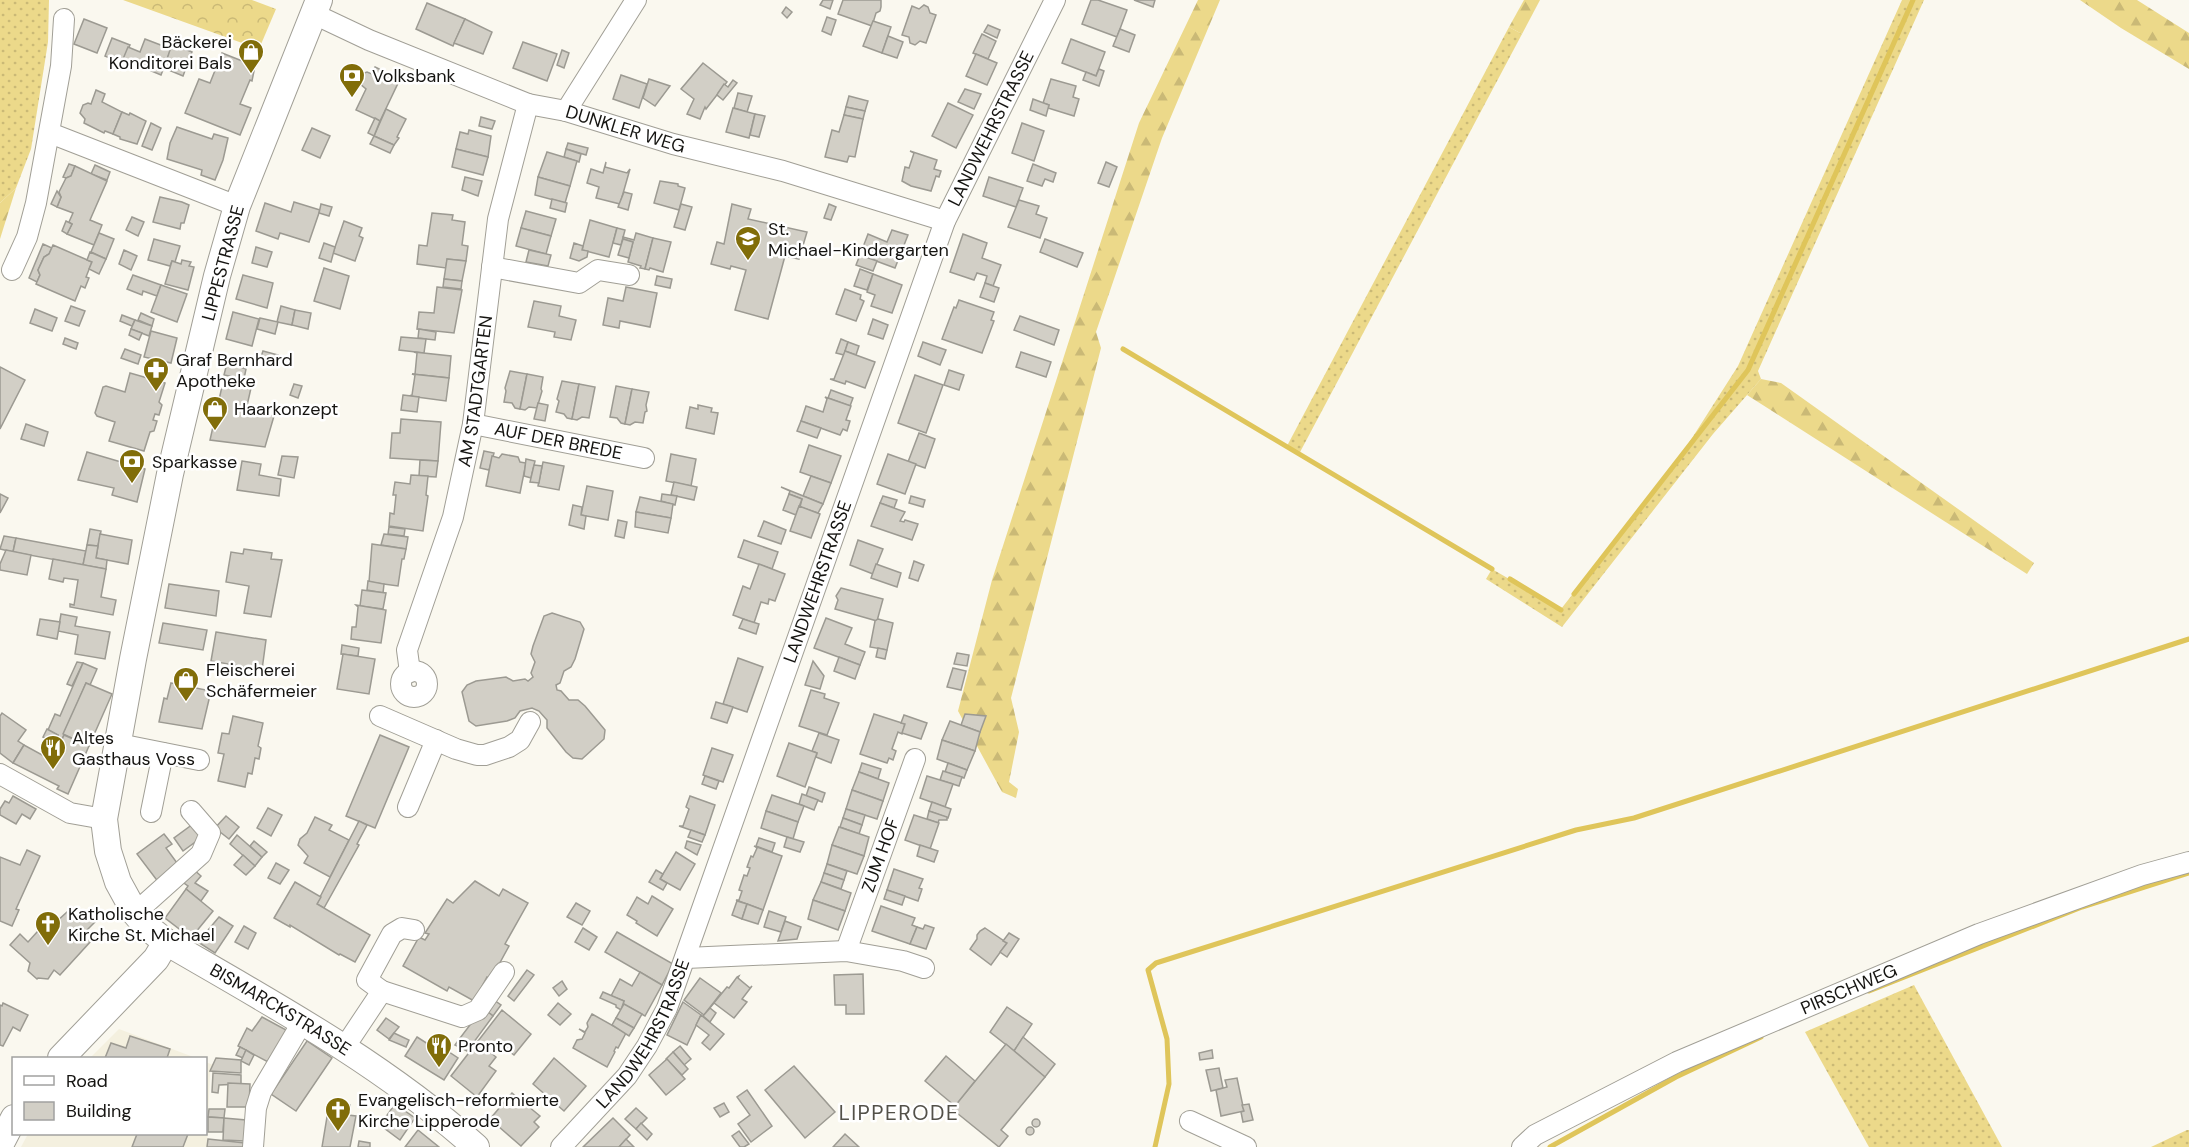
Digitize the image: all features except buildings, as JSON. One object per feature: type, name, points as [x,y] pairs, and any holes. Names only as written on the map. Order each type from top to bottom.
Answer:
[{"type":"main road","name":"LIPPESTRASSE","points":[[104,819],[170,474],[217,276],[237,206],[316,7]]},
{"type":"main road","name":"BISMARCKSTRASSE","points":[[104,819],[108,850],[118,882],[135,913],[147,927],[166,942],[303,1021],[344,1048],[439,1114],[476,1147]]},
{"type":"main road","points":[[63,1057],[156,959],[166,942]]},
{"type":"main road","points":[[0,1145],[12,1122]]},
{"type":"street","points":[[566,111],[636,0]]},
{"type":"street","name":"LANDWEHRSTRASSE","points":[[561,1147],[627,1076],[647,1047],[667,1008],[945,221],[1055,0]]},
{"type":"street","name":"DUNKLER WEG","points":[[316,7],[369,40],[528,104],[566,111],[673,144],[783,171],[945,221]]},
{"type":"street","points":[[12,270],[33,219],[61,66],[64,19]]},
{"type":"street","name":"AM STADTGARTEN","points":[[410,672],[407,650],[453,517],[473,424],[498,219],[528,104]]},
{"type":"street","points":[[50,133],[237,206]]},
{"type":"street","points":[[492,267],[579,283],[598,270],[629,275]]},
{"type":"street","name":"AUF DER BREDE","points":[[473,424],[644,458]]},
{"type":"street","points":[[380,716],[470,753],[485,755],[509,747],[520,740],[530,722]]},
{"type":"street","points":[[408,807],[436,740]]},
{"type":"street","points":[[119,744],[198,760]]},
{"type":"street","points":[[152,812],[163,753]]},
{"type":"street","name":"ZUM HOF","points":[[846,951],[915,759]]},
{"type":"street","points":[[0,774],[70,813],[104,819]]},
{"type":"street","points":[[135,913],[201,854],[210,833],[191,811]]},
{"type":"street","name":"PIRSCHWEG","points":[[1522,1147],[1535,1135],[1688,1057],[1979,934],[2142,875],[2189,862]]},
{"type":"street","points":[[414,930],[402,928],[392,934],[367,980],[382,991],[462,1017],[478,1010],[504,972]]},
{"type":"street","points":[[686,958],[846,951],[903,961],[924,968]]},
{"type":"street","points":[[344,1048],[382,991]]},
{"type":"street","points":[[253,1147],[256,1108],[261,1092],[303,1021]]},
{"type":"street","points":[[1190,1121],[1246,1147]]},
{"type":"shaded area","points":[[119,1029],[193,1057],[91,1057]]},
{"type":"shaded area","points":[[207,1062],[213,1065],[210,1071],[207,1147],[21,1147],[27,1135],[207,1135]]},
{"type":"green space","points":[[0,0],[49,0],[48,42],[31,149],[16,188],[0,203]]},
{"type":"green space","points":[[123,0],[252,0],[276,9],[259,49]]},
{"type":"green space","points":[[1198,0],[1220,0],[1162,138],[1096,332],[1101,348],[1011,698],[1019,732],[1009,782],[1018,789],[1016,798],[1002,792],[958,711],[992,580],[1139,123]]},
{"type":"green space","points":[[1524,0],[1540,0],[1522,34],[1509,27]]},
{"type":"green space","points":[[1902,0],[1924,0],[1758,371],[1761,379],[1713,434],[1562,627],[1486,579],[1492,569],[1561,609],[1678,460],[1738,366]]},
{"type":"green space","points":[[2080,0],[2137,0],[2189,33],[2189,69],[2121,28]]},
{"type":"green space","points":[[1509,27],[1522,34],[1299,454],[1287,446]]},
{"type":"green space","points":[[16,188],[0,239],[0,203]]},
{"type":"green space","points":[[1761,379],[1781,383],[2034,563],[2027,574],[1747,395]]},
{"type":"green space","points":[[1914,985],[2002,1147],[1869,1147],[1805,1032]]},
{"type":"green space","points":[[2189,1130],[2189,1147],[2151,1147]]},
{"type":"waterway","points":[[1574,594],[1748,370],[1913,0]]},
{"type":"waterway","points":[[1123,349],[1492,569]]},
{"type":"waterway","points":[[1510,579],[1561,610]]},
{"type":"waterway","points":[[1155,1147],[1169,1084],[1167,1039],[1148,970],[1156,963],[1576,830],[1634,818],[2189,639]]},
{"type":"waterway","points":[[1869,991],[2082,907],[2189,873]]},
{"type":"waterway","points":[[1550,1147],[1676,1077],[1761,1037]]},
{"type":"place","name":"Bäckerei Konditorei Bals","points":[[251,75]]},
{"type":"place","name":"Volksbank","points":[[352,99]]},
{"type":"place","name":"St. Michael-Kindergarten","points":[[748,262]]},
{"type":"place","name":"Graf Bernhard Apotheke","points":[[156,393]]},
{"type":"place","name":"Haarkonzept","points":[[215,432]]},
{"type":"place","name":"Sparkasse","points":[[132,485]]},
{"type":"place","name":"Fleischerei Schäfermeier","points":[[186,703]]},
{"type":"place","name":"Altes Gasthaus Voss","points":[[53,771]]},
{"type":"place","name":"Katholische Kirche St. Michael","points":[[48,947]]},
{"type":"place","name":"Pronto","points":[[439,1069]]},
{"type":"place","name":"Evangelisch-reformierte Kirche Lipperode","points":[[338,1133]]},
{"type":"district","name":"LIPPERODE","points":[[899,1113]]}]
